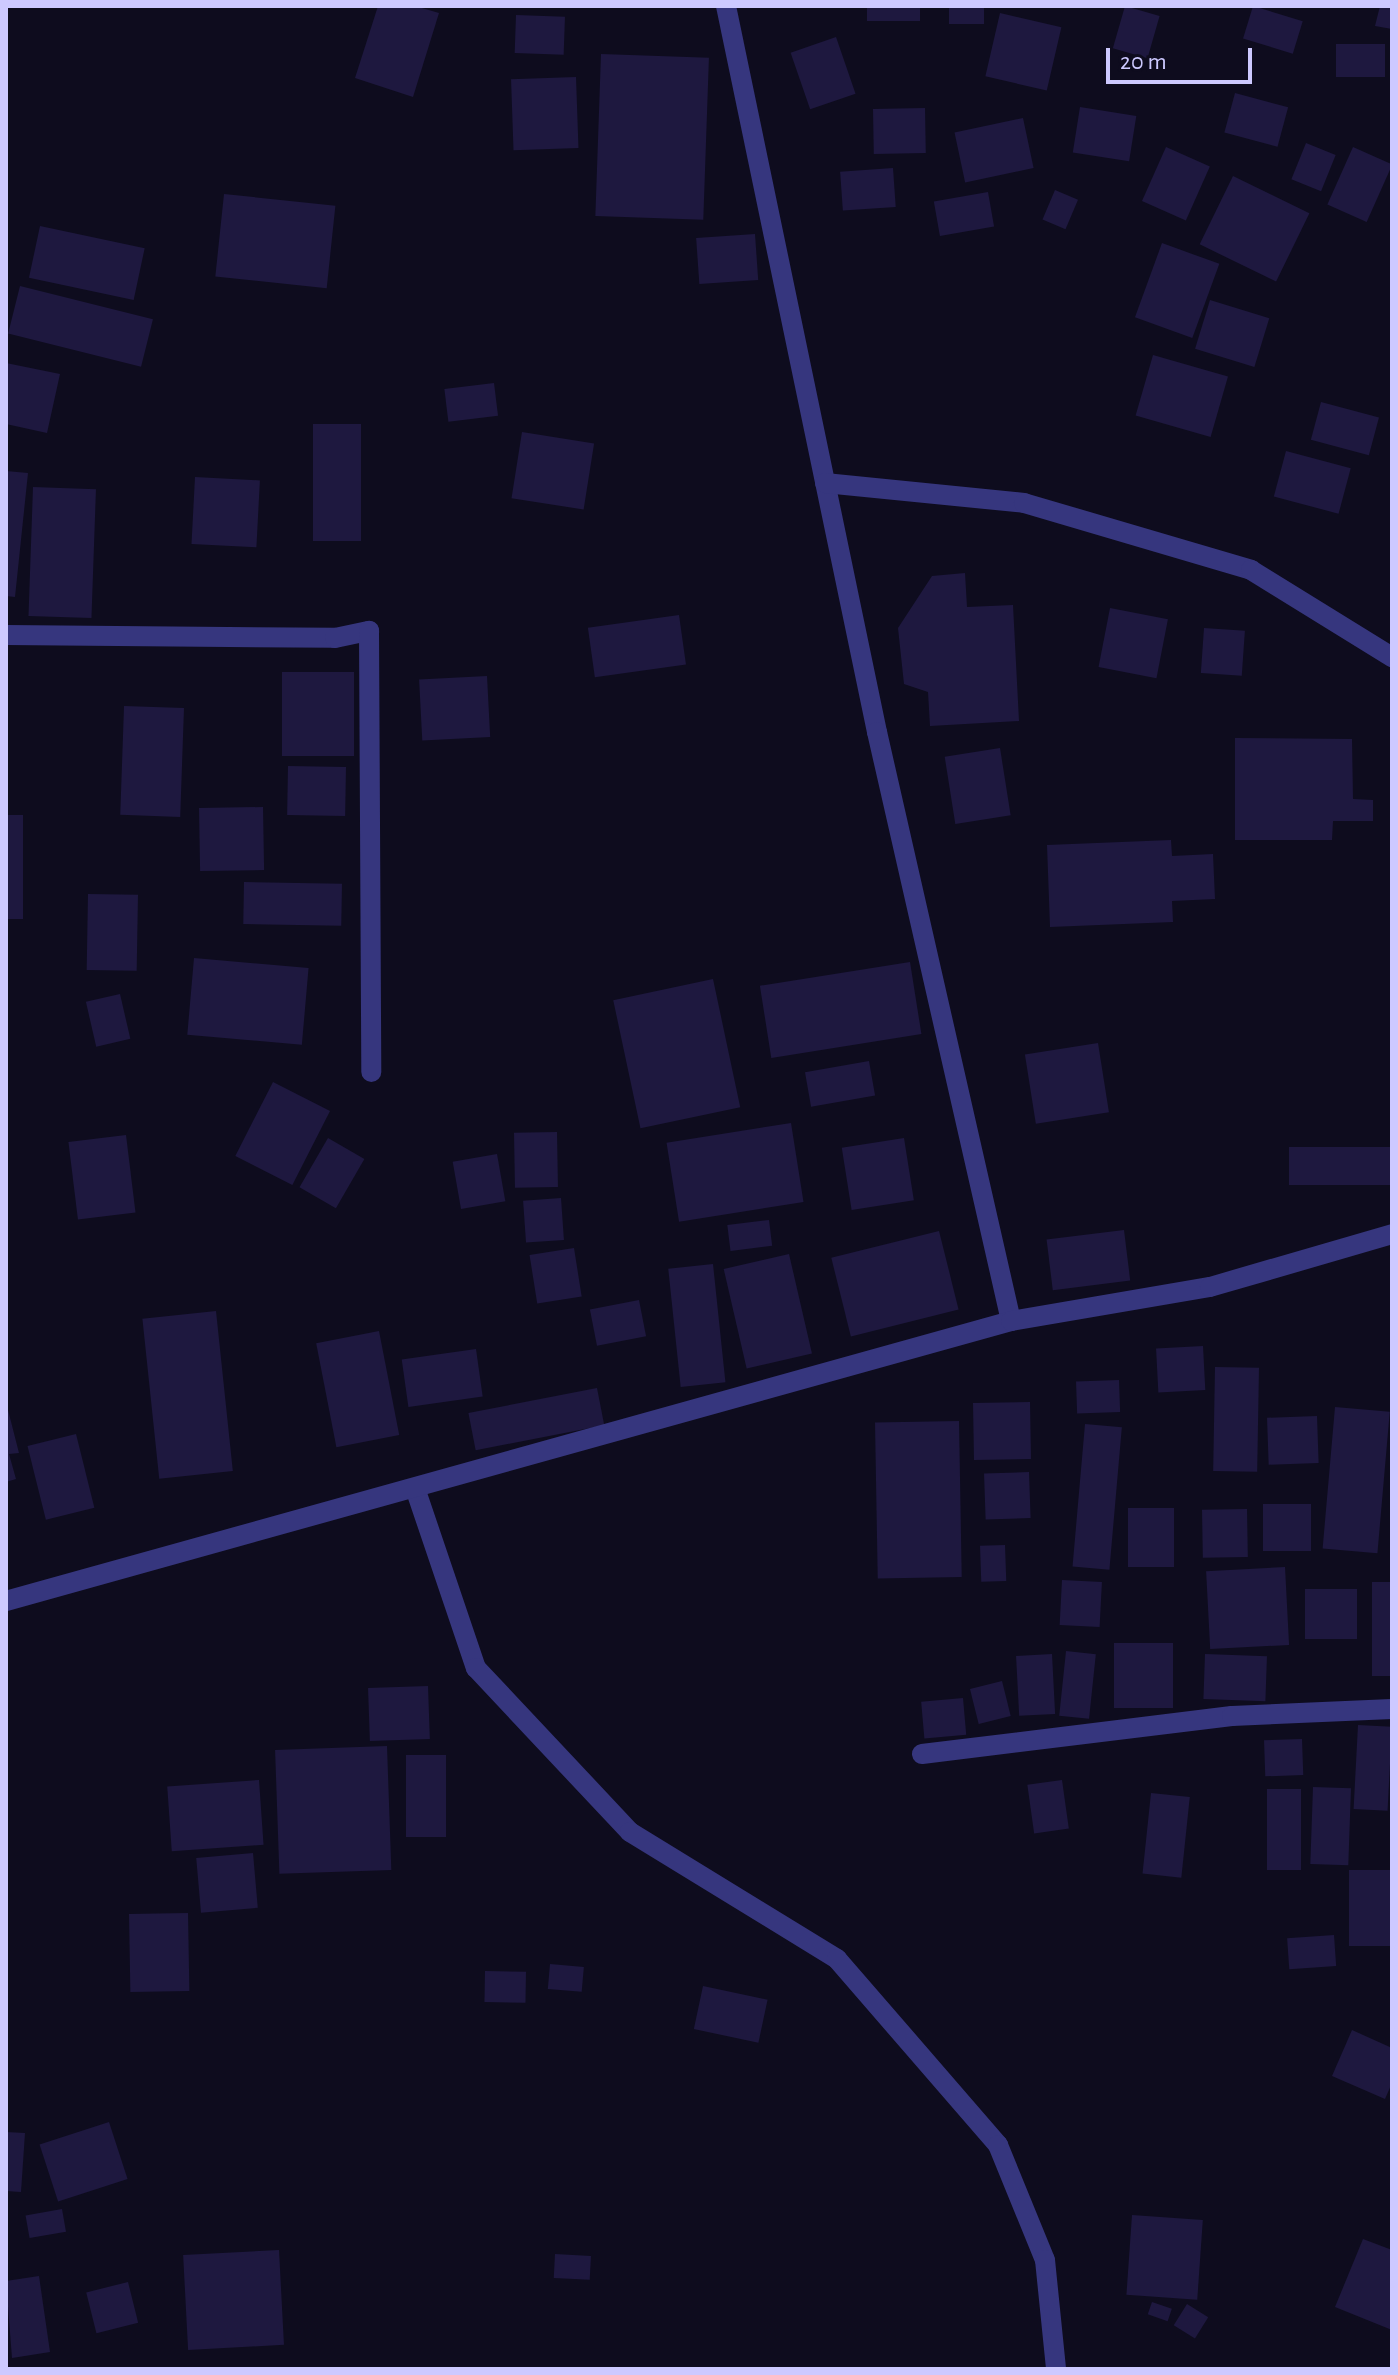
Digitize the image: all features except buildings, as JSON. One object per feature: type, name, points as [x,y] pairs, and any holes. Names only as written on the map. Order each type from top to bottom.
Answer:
[{"type":"street","points":[[726,6],[825,483],[1011,1321]]},
{"type":"street","points":[[825,483],[1024,503],[1251,570],[1392,657]]},
{"type":"street","points":[[6,635],[335,638],[369,631],[371,1072]]},
{"type":"street","points":[[6,1601],[1011,1321],[1210,1287],[1392,1234]]},
{"type":"street","points":[[415,1488],[476,1668],[630,1832],[837,1959],[998,2145],[1045,2260],[1056,2369]]},
{"type":"street","points":[[922,1754],[1232,1716],[1392,1709]]}]
